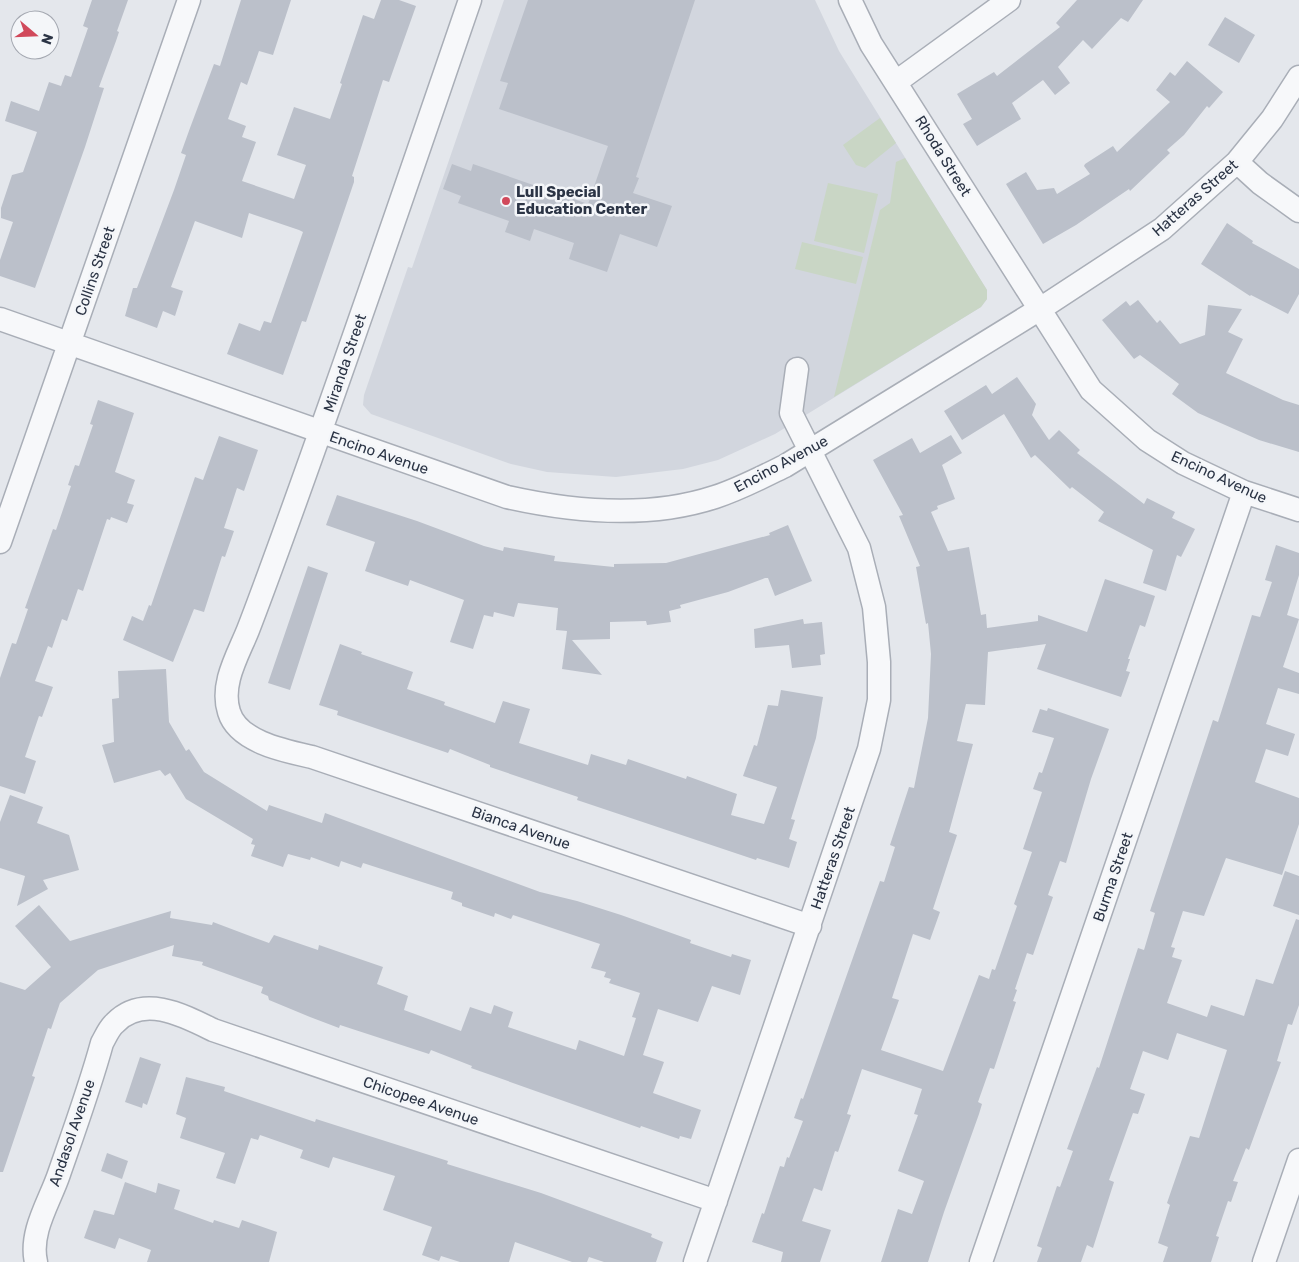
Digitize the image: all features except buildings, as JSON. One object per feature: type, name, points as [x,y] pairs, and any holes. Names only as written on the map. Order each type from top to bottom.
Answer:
[{"type":"street","name":"Collins Street","points":[[0,542],[189,0]]},
{"type":"street","name":"Miranda Street","points":[[234,724],[228,711],[227,695],[231,670],[248,630],[321,433],[470,0]]},
{"type":"street","name":"Rhoda Street","points":[[850,0],[871,44],[1040,309]]},
{"type":"street","points":[[896,82],[1008,0]]},
{"type":"street","name":"Hatteras Street","points":[[1040,309],[1162,229],[1237,162],[1272,119],[1299,77]]},
{"type":"street","points":[[1237,162],[1260,183],[1299,211]]},
{"type":"street","name":"Encino Avenue","points":[[0,319],[507,497],[552,507],[590,510],[637,510],[681,505],[714,497],[750,483],[810,451],[1040,309],[1091,390],[1116,415],[1147,440],[1183,463],[1244,492],[1299,510]]},
{"type":"street","name":"Hatteras Street","points":[[695,1262],[869,749],[878,700],[879,662],[874,607],[859,548],[791,413],[797,369]]},
{"type":"street","name":"Burma Street","points":[[981,1262],[1244,492]]},
{"type":"street","name":"Bianca Avenue","points":[[234,724],[255,739],[284,751],[312,757],[810,926]]},
{"type":"street","name":"Chicopee Avenue","points":[[127,1013],[154,1007],[180,1014],[213,1030],[716,1201]]},
{"type":"street","name":"Andasol Avenue","points":[[36,1262],[37,1238],[43,1211],[56,1184],[102,1043],[114,1024],[127,1013]]},
{"type":"street","points":[[1264,1262],[1299,1160]]},
{"type":"shaded area","points":[[504,0],[815,0],[839,51],[987,290],[987,299],[981,307],[775,434],[718,460],[683,469],[616,477],[547,472],[511,464],[371,414],[363,405],[364,395],[408,267],[412,268]]},
{"type":"green space","points":[[880,118],[896,143],[865,168],[856,165],[843,145]]},
{"type":"green space","points":[[905,158],[987,290],[987,299],[981,307],[834,397],[880,210],[890,203],[896,162]]},
{"type":"green space","points":[[828,183],[878,194],[864,253],[814,241]]},
{"type":"green space","points":[[802,242],[863,257],[856,284],[795,269]]},
{"type":"place","name":"Lull Special Education Center","points":[[506,201]]}]
